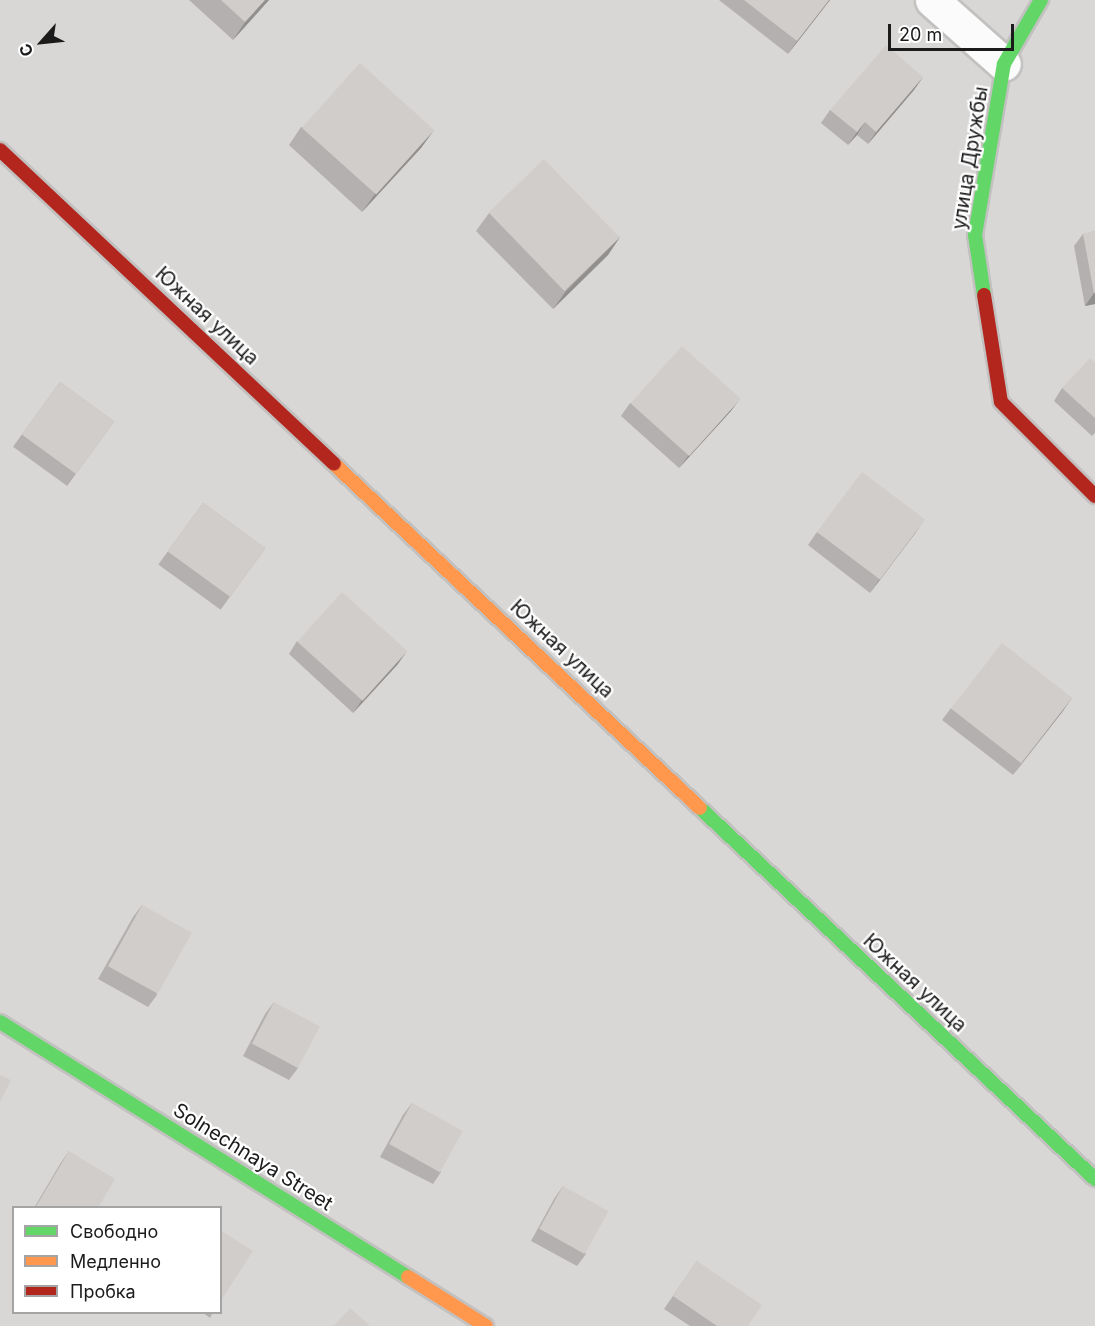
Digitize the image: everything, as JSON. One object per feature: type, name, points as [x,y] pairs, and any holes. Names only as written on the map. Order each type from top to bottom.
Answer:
[{"type":"main road","name":"улица Дружбы","points":[[1041,0],[1004,64],[975,235],[1001,402],[1095,496]]},
{"type":"main road","name":"Южная улица","points":[[0,150],[1095,1179]]},
{"type":"main road","name":"Solnechnaya Street","points":[[0,1022],[486,1326]]},
{"type":"street","points":[[932,0],[1004,64]]},
{"type":"shaded area","points":[[0,0],[1095,0],[1095,1326],[0,1326]]},
{"type":"building","points":[[221,0],[265,0],[245,22]]},
{"type":"building","points":[[744,0],[829,0],[797,41]]},
{"type":"building","points":[[886,45],[923,77],[876,132],[865,122],[857,132],[830,110]]},
{"type":"building","points":[[360,63],[434,130],[376,195],[302,128]]},
{"type":"building","points":[[544,159],[620,237],[564,291],[489,212]]},
{"type":"building","points":[[1095,231],[1095,293],[1094,293],[1083,234]]},
{"type":"building","points":[[682,346],[741,399],[689,456],[630,403]]},
{"type":"building","points":[[1090,358],[1095,363],[1095,418],[1062,388]]},
{"type":"building","points":[[60,382],[114,421],[76,474],[22,435]]},
{"type":"building","points":[[862,472],[925,520],[880,579],[817,532]]},
{"type":"building","points":[[203,503],[265,548],[230,597],[168,552]]},
{"type":"building","points":[[342,592],[407,651],[363,701],[297,642]]},
{"type":"building","points":[[1002,643],[1072,698],[1021,763],[951,708]]},
{"type":"building","points":[[142,905],[192,933],[158,994],[108,966]]},
{"type":"building","points":[[274,1002],[320,1026],[298,1068],[252,1043]]},
{"type":"building","points":[[0,1075],[11,1080],[0,1102]]},
{"type":"building","points":[[412,1103],[463,1131],[440,1172],[389,1144]]},
{"type":"building","points":[[69,1151],[115,1179],[99,1206],[36,1206]]},
{"type":"building","points":[[563,1186],[608,1211],[585,1254],[539,1229]]},
{"type":"building","points":[[222,1231],[253,1251],[222,1299]]},
{"type":"building","points":[[697,1261],[762,1305],[748,1326],[717,1326],[673,1296]]},
{"type":"building","points":[[350,1308],[370,1326],[334,1326]]},
{"type":"traffic: fast","points":[[984,295],[975,235],[1004,64],[1041,0]]},
{"type":"traffic: fast","points":[[700,808],[1095,1179]]},
{"type":"traffic: fast","points":[[0,1022],[408,1277]]},
{"type":"traffic: slow","points":[[334,464],[700,808]]},
{"type":"traffic: slow","points":[[408,1277],[486,1326]]},
{"type":"traffic: jam","points":[[0,150],[334,464]]},
{"type":"traffic: jam","points":[[984,295],[1001,402],[1095,496]]}]
